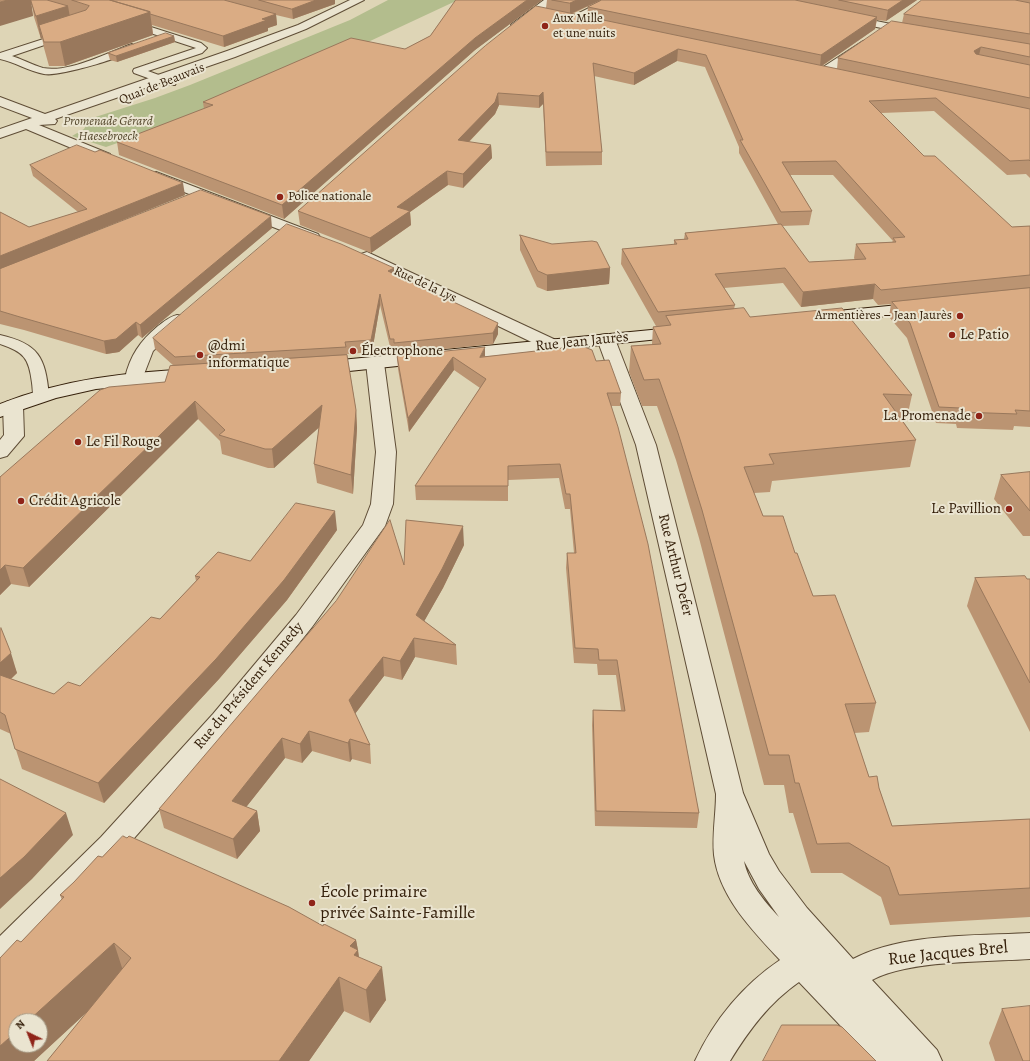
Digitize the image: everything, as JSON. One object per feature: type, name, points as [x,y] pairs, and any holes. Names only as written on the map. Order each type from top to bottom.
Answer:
[{"type":"street","name":"Quai de Beauvais","points":[[4,135],[41,124],[166,81],[302,27],[359,0]]},
{"type":"street","points":[[506,32],[552,0]]},
{"type":"street","points":[[571,20],[614,0]]},
{"type":"street","points":[[534,12],[594,25]]},
{"type":"street","points":[[836,16],[929,34]]},
{"type":"street","points":[[821,74],[901,18]]},
{"type":"street","points":[[282,21],[302,27]]},
{"type":"street","points":[[806,71],[837,77]]},
{"type":"street","points":[[0,102],[41,124],[121,162]]},
{"type":"street","points":[[142,170],[204,194],[291,222],[330,242]]},
{"type":"street","points":[[182,203],[204,194]]},
{"type":"street","points":[[271,240],[291,222]]},
{"type":"street","name":"Rue de la Lys","points":[[356,253],[552,345]]},
{"type":"street","points":[[798,320],[933,306]]},
{"type":"street","points":[[134,378],[137,360],[145,347],[187,311]]},
{"type":"street","name":"Rue Jean Jaurès","points":[[303,369],[697,330]]},
{"type":"street","name":"Rue Arthur Defer","points":[[606,339],[646,445],[730,794],[728,836],[729,854],[733,872],[751,904],[813,956],[837,983]]},
{"type":"street","name":"Rue du Président Kennedy","points":[[0,956],[106,850],[222,721],[304,621],[374,526],[382,504],[386,452],[375,363]]},
{"type":"street","points":[[0,452],[14,436],[6,409],[41,395],[82,384],[134,378],[211,374]]},
{"type":"street","name":"Rue Jacques Brel","points":[[837,983],[872,964],[908,954],[1030,946]]},
{"type":"street","points":[[712,1061],[744,1011],[756,997],[774,980],[813,956]]},
{"type":"street","points":[[837,983],[897,1061]]},
{"type":"street","points":[[837,983],[925,1061]]},
{"type":"lane","points":[[123,21],[198,45],[202,48],[199,51],[138,71],[166,81]]},
{"type":"lane","points":[[0,56],[74,33]]},
{"type":"lane","points":[[154,40],[168,35]]},
{"type":"lane","points":[[0,56],[44,71],[54,72],[66,70],[139,45]]},
{"type":"lane","points":[[0,340],[21,347],[33,355],[38,366],[41,395]]},
{"type":"green space","name":"Promenade Gérard Haesebroeck","points":[[388,0],[458,0],[353,49],[200,114],[106,147],[72,136],[84,129],[87,124],[86,120],[190,85],[350,20]]},
{"type":"building","points":[[31,0],[47,0],[68,6],[36,16]]},
{"type":"building","points":[[72,0],[110,0],[150,12],[60,42],[44,42],[39,25],[86,10],[89,6]]},
{"type":"building","points":[[110,0],[224,0],[276,14],[262,19],[267,20],[223,36]]},
{"type":"building","points":[[259,0],[316,0],[292,9]]},
{"type":"building","points":[[456,0],[527,0],[475,38],[282,205],[117,142],[213,105],[203,102],[351,38],[405,49],[430,36]]},
{"type":"building","points":[[552,0],[577,0],[570,3]]},
{"type":"building","points":[[602,0],[795,0],[877,17],[821,55],[588,7]]},
{"type":"building","points":[[839,0],[903,0],[888,10]]},
{"type":"building","points":[[922,0],[1015,0],[1030,3],[1030,34],[904,14]]},
{"type":"building","points":[[536,6],[1030,109],[1030,161],[1010,161],[936,98],[869,101],[924,156],[935,156],[1012,227],[1030,226],[1030,275],[881,290],[875,284],[803,292],[785,268],[715,274],[735,305],[658,312],[622,249],[677,244],[674,240],[688,239],[685,233],[781,224],[809,262],[866,259],[856,244],[896,242],[893,238],[905,237],[836,161],[782,162],[812,211],[781,212],[740,140],[743,140],[706,55],[678,49],[634,73],[593,63],[602,152],[546,152],[543,92],[539,96],[498,93],[495,102],[458,140],[491,145],[463,174],[447,171],[397,207],[410,211],[370,238],[298,211],[485,46]]},
{"type":"building","points":[[892,21],[1030,44],[1030,57],[981,47],[974,51],[976,54],[1030,65],[1030,98],[838,58]]},
{"type":"building","points":[[166,33],[174,36],[116,56],[108,53]]},
{"type":"building","points":[[77,145],[95,152],[100,150],[183,183],[0,256],[0,212],[29,227],[87,209],[30,165]]},
{"type":"building","points":[[201,190],[271,216],[140,325],[136,322],[116,339],[104,341],[0,311],[0,269]]},
{"type":"building","points":[[287,224],[341,244],[394,268],[388,271],[498,323],[493,333],[394,343],[394,339],[390,339],[380,294],[371,340],[345,342],[346,347],[175,357],[153,338]]},
{"type":"building","points":[[520,235],[552,244],[592,241],[597,242],[610,268],[547,275],[538,271]]},
{"type":"building","points":[[1030,288],[1030,411],[1015,410],[1017,414],[961,412],[960,408],[939,407],[910,323],[892,302]]},
{"type":"building","points":[[744,308],[750,317],[842,308],[912,395],[883,394],[916,440],[769,454],[774,464],[744,467],[763,516],[783,516],[795,553],[797,553],[813,596],[835,595],[876,703],[845,704],[869,777],[877,776],[879,788],[892,826],[1030,819],[1030,888],[899,895],[889,867],[849,843],[817,844],[799,783],[795,783],[789,755],[769,755],[702,510],[678,433],[659,379],[644,380],[631,346],[661,344],[653,327],[671,325],[666,316]]},
{"type":"building","points":[[582,346],[592,350],[596,361],[609,360],[621,393],[607,393],[618,427],[648,544],[699,813],[596,811],[593,710],[625,711],[617,660],[599,660],[598,649],[575,648],[567,553],[576,553],[570,494],[566,494],[560,464],[508,466],[508,486],[415,486],[486,379],[453,357],[408,418],[397,356],[485,347],[480,357]]},
{"type":"building","points":[[347,355],[356,410],[351,475],[314,464],[322,405],[272,449],[265,449],[219,435],[225,430],[195,401],[23,568],[5,565],[0,570],[0,477],[100,390],[109,387],[165,382],[170,366]]},
{"type":"building","points":[[1030,472],[1030,511],[1001,475]]},
{"type":"building","points":[[296,503],[335,511],[284,580],[216,659],[98,783],[15,749],[5,715],[0,712],[0,675],[54,694],[68,682],[80,686],[151,617],[160,619],[200,577],[195,576],[218,552],[250,561]]},
{"type":"building","points":[[390,520],[404,565],[406,520],[463,526],[442,569],[416,615],[456,645],[414,638],[400,661],[383,657],[349,700],[370,745],[350,739],[348,743],[309,731],[300,744],[282,738],[232,801],[257,811],[233,839],[159,809],[336,601]]},
{"type":"building","points":[[1025,576],[1027,579],[1030,579],[1030,683],[975,578]]},
{"type":"building","points":[[1,628],[11,653],[0,663],[0,629]]},
{"type":"building","points":[[0,779],[66,813],[24,857],[0,878]]},
{"type":"building","points":[[123,836],[127,838],[129,836],[289,907],[323,926],[324,924],[356,940],[350,946],[358,950],[354,955],[382,967],[366,990],[339,977],[279,1061],[47,1061],[131,958],[114,943],[37,1013],[8,1013],[8,1039],[0,1046],[0,958],[17,940],[21,942],[64,897],[60,895],[98,856],[102,857]]},
{"type":"building","points":[[1030,1006],[1030,1061],[1023,1061],[1002,1009]]},
{"type":"building","points":[[782,1025],[837,1025],[842,1027],[876,1061],[763,1061]]},
{"type":"place","name":"Aux Mille et une nuits","points":[[545,26]]},
{"type":"place","name":"Police nationale","points":[[280,197]]},
{"type":"place","name":"Armentières – Jean Jaurès","points":[[960,316]]},
{"type":"place","name":"Le Patio","points":[[952,335]]},
{"type":"place","name":"Électrophone","points":[[353,351]]},
{"type":"place","name":"@dmi informatique","points":[[200,355]]},
{"type":"place","name":"La Promenade","points":[[979,416]]},
{"type":"place","name":"Le Fil Rouge","points":[[78,442]]},
{"type":"place","name":"Crédit Agricole","points":[[21,501]]},
{"type":"place","name":"Le Pavillion","points":[[1009,509]]},
{"type":"place","name":"École primaire privée Sainte-Famille","points":[[312,903]]}]
